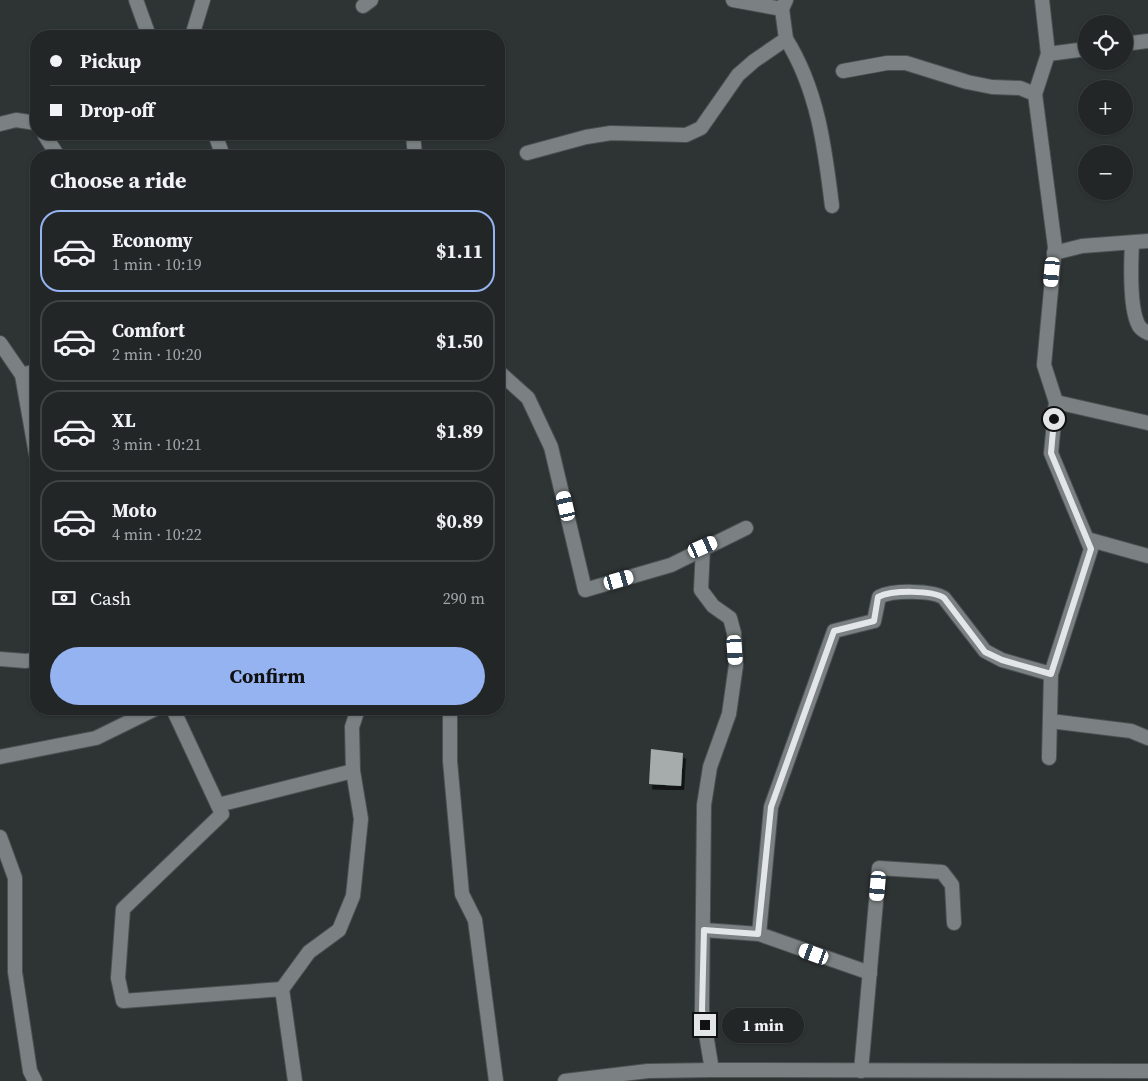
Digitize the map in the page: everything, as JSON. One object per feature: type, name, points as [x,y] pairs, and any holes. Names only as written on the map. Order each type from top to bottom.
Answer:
[{"type":"street","points":[[136,0],[147,30]]},
{"type":"street","points":[[194,30],[203,0]]},
{"type":"street","points":[[733,0],[784,4],[786,40],[799,60],[823,134],[832,206]]},
{"type":"street","points":[[1042,0],[1048,54],[1035,94],[1054,253],[1044,365],[1056,402],[1051,453],[1091,549],[1051,674],[1049,758]]},
{"type":"street","points":[[527,153],[586,137],[612,133],[686,135],[701,128],[738,76],[754,61],[786,40]]},
{"type":"street","points":[[1133,43],[1148,41]]},
{"type":"street","points":[[1048,54],[1078,50]]},
{"type":"street","points":[[844,71],[888,63],[906,64],[967,82],[992,87],[1020,88],[1035,94]]},
{"type":"street","points":[[0,124],[16,120],[30,121]]},
{"type":"street","points":[[1054,253],[1082,246],[1148,241]]},
{"type":"street","points":[[1132,243],[1130,274],[1136,319],[1140,328],[1148,333]]},
{"type":"street","points":[[0,343],[22,375],[30,420]]},
{"type":"street","points":[[22,375],[30,373]]},
{"type":"street","points":[[505,377],[528,398],[551,447],[585,590],[670,565],[703,547],[746,528]]},
{"type":"street","points":[[1056,402],[1148,423]]},
{"type":"street","points":[[1087,539],[1148,556]]},
{"type":"street","points":[[703,547],[701,590],[713,606],[730,618],[734,634],[736,665],[728,714],[710,767],[704,805],[702,1010],[712,1070]]},
{"type":"street","points":[[758,934],[771,807],[834,631],[874,621],[878,597],[886,593],[937,593],[944,598],[985,652],[1002,660],[1051,674]]},
{"type":"street","points":[[0,659],[30,660]]},
{"type":"street","points":[[0,757],[96,738],[142,715]]},
{"type":"street","points":[[176,715],[222,814],[123,909],[118,978],[123,1001],[282,989]]},
{"type":"street","points":[[295,1081],[282,989],[309,952],[339,930],[353,896],[361,819],[354,771],[352,727],[356,715]]},
{"type":"street","points":[[450,715],[450,761],[462,894],[475,920],[496,1081]]},
{"type":"street","points":[[1050,721],[1130,731],[1148,738]]},
{"type":"street","points":[[218,805],[354,771]]},
{"type":"street","points":[[0,837],[15,878],[15,972],[30,1071],[35,1081]]},
{"type":"street","points":[[861,1071],[879,868],[942,872],[952,885],[954,923]]},
{"type":"street","points":[[704,930],[758,934],[870,973]]},
{"type":"street","points":[[565,1081],[648,1071],[712,1070],[762,1075],[861,1071],[1148,1071]]},
{"type":"building","points":[[651,749],[683,753],[681,786],[649,784]]},
{"type":"route","points":[[705,1025],[702,1010],[704,930],[758,934],[771,807],[834,631],[874,621],[878,597],[886,593],[937,593],[944,598],[985,652],[1002,660],[1051,674],[1091,549],[1051,453],[1054,419]]}]
